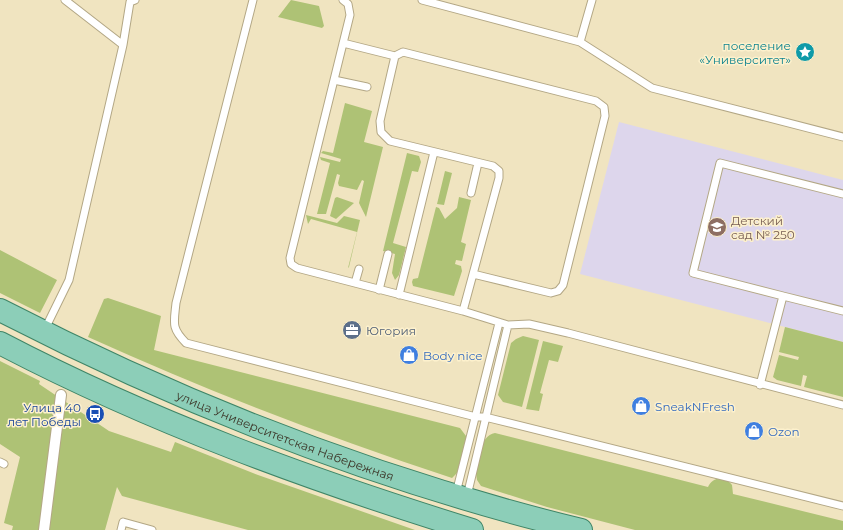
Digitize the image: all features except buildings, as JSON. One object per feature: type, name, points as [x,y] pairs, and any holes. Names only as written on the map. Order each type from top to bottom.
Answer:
[{"type":"main road","name":"улица Университетская Набережная","points":[[0,310],[144,380],[298,444],[461,497],[582,530]]},
{"type":"main road","points":[[0,343],[86,386],[191,432],[272,463],[390,505],[472,530]]},
{"type":"street","points":[[44,530],[61,394]]},
{"type":"lane","points":[[65,0],[123,45]]},
{"type":"lane","points":[[253,0],[176,303],[174,320],[177,333],[186,343],[476,417],[485,417],[843,506]]},
{"type":"lane","points":[[343,0],[348,4],[350,15],[290,258],[291,264],[297,268],[463,311],[499,323],[508,325],[529,324],[568,333],[732,375],[760,385],[843,405]]},
{"type":"lane","points":[[422,0],[580,42],[652,88],[843,137]]},
{"type":"lane","points":[[580,42],[592,0]]},
{"type":"lane","points":[[43,332],[69,280],[132,1]]},
{"type":"lane","points":[[343,43],[395,56],[403,52],[596,101],[604,107],[605,116],[563,285],[558,291],[551,293],[473,274]]},
{"type":"lane","points":[[395,56],[380,121],[381,132],[390,140],[493,166],[498,171],[499,178],[463,311]]},
{"type":"lane","points":[[334,80],[367,87]]},
{"type":"lane","points":[[399,295],[434,152]]},
{"type":"lane","points":[[471,193],[478,163]]},
{"type":"lane","points":[[843,194],[720,163],[693,273],[843,311]]},
{"type":"lane","points":[[379,290],[388,254]]},
{"type":"lane","points":[[355,284],[359,269]]},
{"type":"lane","points":[[760,385],[783,296]]},
{"type":"lane","points":[[461,497],[476,417],[499,323]]},
{"type":"lane","points":[[461,497],[485,417],[508,325]]},
{"type":"lane","points":[[121,530],[123,522],[152,530]]},
{"type":"shaded area","name":"Детский сад № 250","points":[[619,122],[843,180],[843,342],[580,274]]},
{"type":"green space","points":[[291,0],[319,6],[324,26],[322,28],[278,17]]},
{"type":"green space","points":[[345,103],[372,111],[364,142],[383,147],[366,217],[359,203],[364,181],[362,180],[357,190],[339,186],[338,183],[340,175],[337,174],[326,214],[317,214],[330,163],[321,160],[320,157],[340,162],[341,159],[321,153],[323,151],[333,153]]},
{"type":"green space","points":[[407,153],[419,156],[421,162],[418,172],[412,171],[393,243],[406,247],[399,275],[395,280],[392,273],[395,254],[383,251]]},
{"type":"green space","points":[[445,171],[452,173],[444,205],[437,204]]},
{"type":"green space","points":[[337,197],[354,203],[336,219],[330,216],[335,198]]},
{"type":"green space","points":[[459,197],[471,200],[461,242],[466,244],[462,261],[456,260],[455,264],[461,266],[462,271],[454,296],[413,286],[413,279],[418,278],[436,207],[439,208],[445,219],[457,208]]},
{"type":"green space","points":[[306,215],[337,223],[344,216],[360,220],[349,267],[348,268],[357,232],[311,219],[308,224]]},
{"type":"green space","points":[[0,250],[57,280],[40,313],[0,293]]},
{"type":"green space","points":[[108,298],[161,316],[154,350],[460,428],[466,436],[466,440],[457,473],[452,478],[314,430],[223,395],[88,337],[104,299]]},
{"type":"green space","points":[[785,327],[843,342],[843,397],[804,387],[807,376],[803,375],[801,386],[777,380],[773,377],[779,355],[798,360],[799,357],[779,352]]},
{"type":"green space","points":[[523,336],[539,340],[522,407],[503,402],[498,395],[511,343]]},
{"type":"green space","points":[[543,341],[563,346],[558,362],[549,360],[540,393],[543,394],[539,411],[526,409]]},
{"type":"green space","points":[[0,361],[40,381],[39,384],[109,431],[171,452],[175,442],[258,475],[415,530],[248,530],[122,496],[117,487],[105,530],[12,530],[13,526],[4,523],[20,457],[0,444]]},
{"type":"green space","points":[[495,433],[708,487],[712,481],[719,478],[726,480],[732,485],[733,494],[843,521],[843,530],[635,530],[547,507],[481,486],[477,480],[476,474],[479,456],[486,439]]},
{"type":"place","name":"поселение «Университет»","points":[[805,52]]},
{"type":"place","name":"Детский сад № 250","points":[[717,227]]},
{"type":"place","name":"Югория","points":[[352,330]]},
{"type":"place","name":"Body nice","points":[[409,355]]},
{"type":"place","name":"SneakNFresh","points":[[641,406]]},
{"type":"place","name":"Улица 40 лет Победы","points":[[95,414]]},
{"type":"place","name":"Ozon","points":[[754,431]]}]
